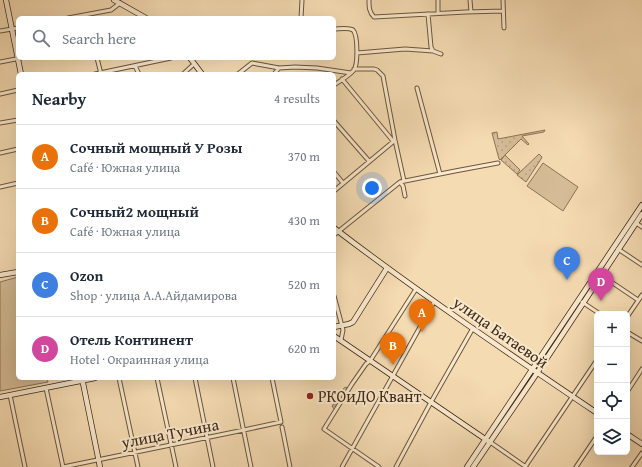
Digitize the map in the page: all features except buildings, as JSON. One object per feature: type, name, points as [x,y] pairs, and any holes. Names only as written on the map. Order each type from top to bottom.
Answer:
[{"type":"main road","points":[[6,0],[16,46]]},
{"type":"main road","points":[[114,0],[142,16]]},
{"type":"main road","points":[[19,60],[21,72]]},
{"type":"main road","points":[[191,60],[200,72]]},
{"type":"main road","points":[[472,467],[488,440],[642,206]]},
{"type":"main road","points":[[534,371],[642,214]]},
{"type":"main road","name":"улица Батаевой","points":[[336,229],[434,302],[594,411]]},
{"type":"main road","points":[[336,327],[353,322],[387,268]]},
{"type":"main road","points":[[0,275],[16,272]]},
{"type":"main road","points":[[336,337],[488,440]]},
{"type":"main road","points":[[0,397],[78,380]]},
{"type":"main road","points":[[82,380],[100,467]]},
{"type":"main road","points":[[630,436],[642,444]]},
{"type":"main road","points":[[467,467],[488,440]]},
{"type":"street","points":[[301,16],[302,0]]},
{"type":"street","points":[[369,0],[369,9],[374,17],[503,11]]},
{"type":"street","points":[[438,0],[438,13]]},
{"type":"street","points":[[470,0],[471,12]]},
{"type":"street","points":[[503,0],[504,28]]},
{"type":"street","points":[[79,16],[111,10],[120,4]]},
{"type":"street","points":[[428,14],[431,47],[433,51]]},
{"type":"street","points":[[0,31],[16,28]]},
{"type":"street","points":[[336,29],[353,30],[355,34],[357,51],[354,70],[336,84]]},
{"type":"street","points":[[357,51],[433,51],[440,54]]},
{"type":"street","points":[[0,62],[16,59]]},
{"type":"street","points":[[98,60],[101,72]]},
{"type":"street","points":[[106,72],[162,60]]},
{"type":"street","points":[[241,72],[252,63],[279,68],[318,68],[351,73]]},
{"type":"street","points":[[185,72],[194,64]]},
{"type":"street","points":[[136,66],[138,72]]},
{"type":"street","points":[[276,72],[279,68]]},
{"type":"street","points":[[354,70],[374,69],[384,76],[394,141],[405,196]]},
{"type":"street","points":[[342,79],[394,141]]},
{"type":"street","points":[[417,88],[440,174]]},
{"type":"street","points":[[0,94],[16,90]]},
{"type":"street","points":[[0,123],[16,120]]},
{"type":"street","points":[[336,123],[369,161]]},
{"type":"street","points":[[336,189],[394,141]]},
{"type":"street","points":[[0,153],[16,150]]},
{"type":"street","points":[[336,233],[402,182],[498,163]]},
{"type":"street","points":[[336,174],[343,183]]},
{"type":"street","points":[[0,187],[16,183]]},
{"type":"street","points":[[636,223],[642,227]]},
{"type":"street","points":[[618,249],[642,265]]},
{"type":"street","points":[[601,275],[638,300]]},
{"type":"street","points":[[379,467],[324,429],[352,384],[366,364],[370,361],[416,289]]},
{"type":"street","points":[[630,312],[642,295]]},
{"type":"street","points":[[342,467],[434,302]]},
{"type":"street","points":[[582,302],[596,311]]},
{"type":"street","points":[[336,304],[343,330],[341,340]]},
{"type":"street","points":[[396,467],[473,328]]},
{"type":"street","points":[[630,334],[642,341]]},
{"type":"street","points":[[488,440],[526,467],[594,364]]},
{"type":"street","points":[[630,388],[642,370]]},
{"type":"street","points":[[119,380],[138,467]]},
{"type":"street","points":[[157,380],[176,467]]},
{"type":"street","points":[[194,380],[213,467]]},
{"type":"street","points":[[233,380],[251,467]]},
{"type":"street","name":"улица Тучина","points":[[63,467],[281,422],[272,380]]},
{"type":"street","points":[[46,388],[63,467]]},
{"type":"street","points":[[10,395],[25,467]]},
{"type":"street","points":[[282,427],[290,467]]},
{"type":"street","points":[[576,467],[594,440]]},
{"type":"street","points":[[632,467],[642,453]]},
{"type":"green space","points":[[545,130],[544,132],[522,136],[529,144],[528,145],[521,139],[500,160],[499,159],[492,133],[497,132],[498,139]]},
{"type":"green space","points":[[539,154],[542,157],[526,182],[517,175]]},
{"type":"green space","points":[[505,155],[520,170],[517,174],[501,160]]},
{"type":"green space","points":[[543,163],[578,187],[563,211],[527,186]]},
{"type":"green space","points":[[16,278],[16,380],[48,380],[48,382],[0,391],[0,282]]},
{"type":"green space","points":[[346,387],[347,390],[334,409],[332,406]]},
{"type":"place","name":"Ozon","points":[[567,280]]},
{"type":"place","name":"Отель Континент","points":[[601,301]]},
{"type":"place","name":"Сочный мощный У Розы","points":[[422,332]]},
{"type":"place","name":"Сочный2 мощный","points":[[393,365]]},
{"type":"place","name":"РКОиДО Квант","points":[[310,396]]}]
